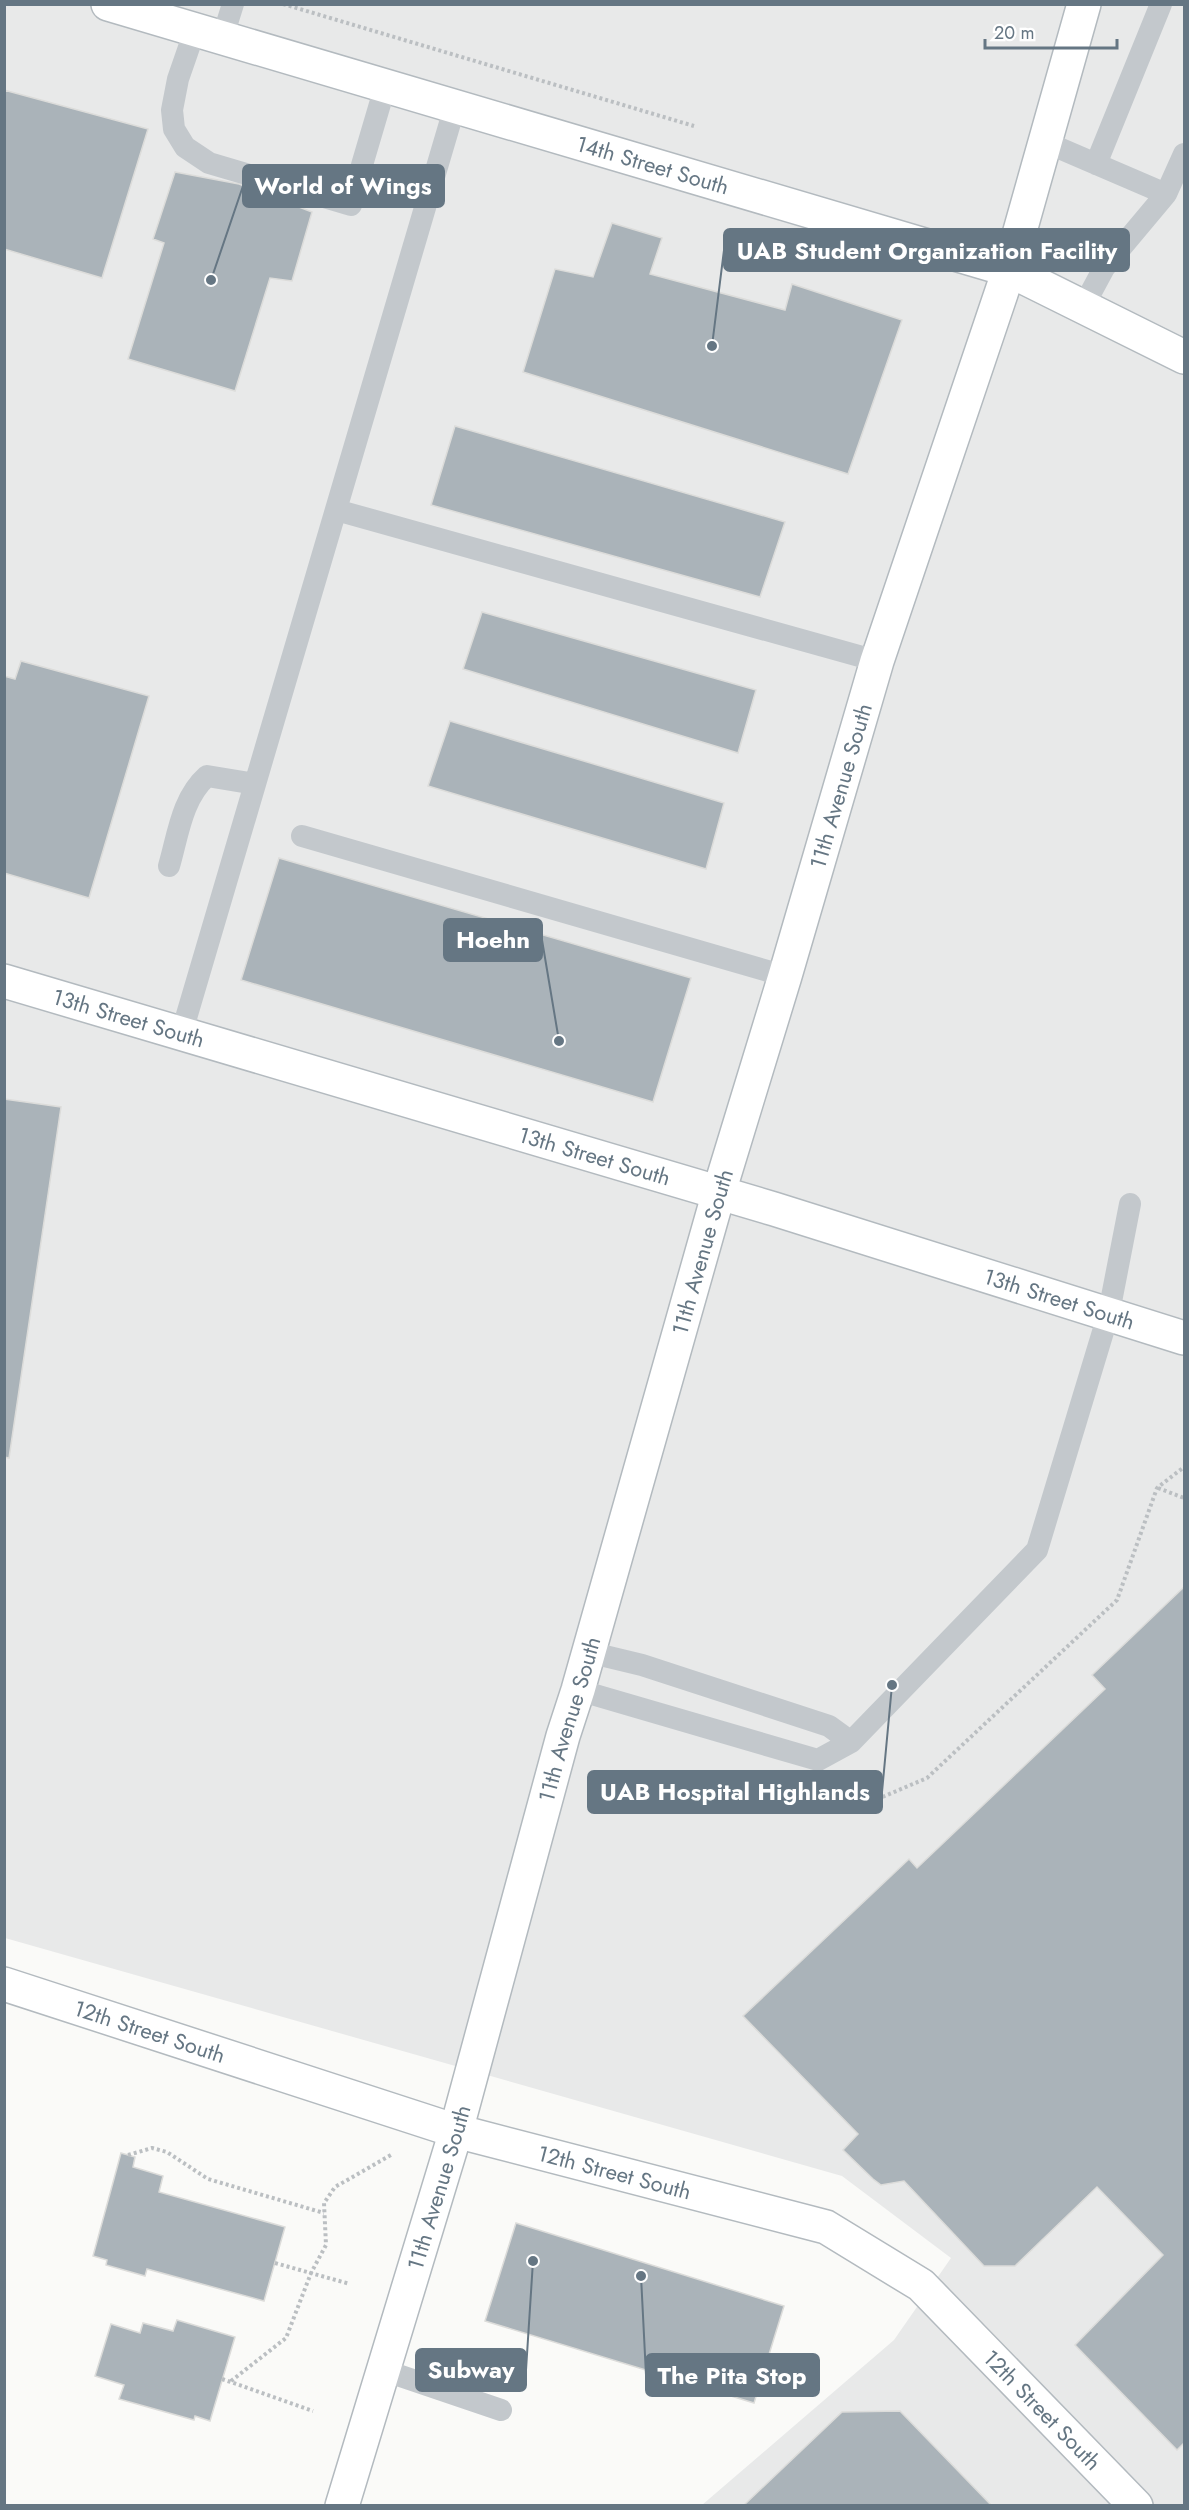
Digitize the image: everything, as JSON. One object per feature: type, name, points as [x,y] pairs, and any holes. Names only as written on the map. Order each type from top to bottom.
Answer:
[{"type":"street","name":"14th Street South","points":[[108,4],[1009,270],[1185,357]]},
{"type":"street","name":"11th Avenue South","points":[[342,2505],[456,2131],[563,1736],[719,1192],[877,662],[1009,270],[1084,4]]},
{"type":"street","name":"13th Street South","points":[[4,981],[719,1192],[1109,1312],[1185,1338]]},
{"type":"street","name":"12th Street South","points":[[4,1984],[456,2131],[826,2227],[921,2284],[1136,2505]]},
{"type":"lane","points":[[233,4],[208,34],[178,79],[172,110],[174,129],[185,147],[209,163],[351,205]]},
{"type":"lane","points":[[1096,164],[1161,4]]},
{"type":"lane","points":[[362,165],[385,87]]},
{"type":"lane","points":[[181,1035],[455,106]]},
{"type":"lane","points":[[1045,142],[1166,194]]},
{"type":"lane","points":[[1083,307],[1104,268],[1166,194],[1185,154]]},
{"type":"lane","points":[[336,510],[877,662]]},
{"type":"lane","points":[[170,866],[187,804],[195,787],[207,776],[255,784]]},
{"type":"lane","points":[[302,836],[785,976]]},
{"type":"lane","points":[[578,1690],[818,1760],[851,1742],[1037,1550],[1109,1312],[1130,1204]]},
{"type":"lane","points":[[588,1652],[642,1665],[829,1726],[851,1742]]},
{"type":"lane","points":[[383,2370],[501,2410]]},
{"type":"path","points":[[284,4],[694,126]]},
{"type":"path","points":[[866,1804],[927,1778],[1117,1600],[1157,1488],[1185,1467]]},
{"type":"path","points":[[1157,1488],[1185,1498]]},
{"type":"path","points":[[128,2155],[152,2148],[167,2152],[208,2179],[324,2213]]},
{"type":"path","points":[[231,2381],[286,2338],[311,2273],[326,2245],[324,2203],[335,2187],[391,2154]]},
{"type":"path","points":[[275,2263],[350,2284]]},
{"type":"path","points":[[222,2379],[313,2411]]},
{"type":"shaded area","points":[[4,5],[1184,5],[1184,2505],[702,2505],[894,2340],[951,2258],[842,2176],[5,1938]]},
{"type":"building","points":[[4,90],[148,129],[102,278],[4,249]]},
{"type":"building","points":[[175,172],[239,184],[312,212],[292,281],[270,278],[235,391],[128,359],[164,243],[153,239]]},
{"type":"building","points":[[612,223],[662,238],[650,274],[785,310],[792,284],[902,320],[848,474],[523,372],[555,269],[593,277]]},
{"type":"building","points":[[455,426],[785,522],[760,597],[431,505]]},
{"type":"building","points":[[482,612],[756,690],[738,753],[463,669]]},
{"type":"building","points":[[21,661],[149,696],[89,898],[4,873],[4,676],[15,679]]},
{"type":"building","points":[[450,721],[724,803],[706,869],[428,786]]},
{"type":"building","points":[[279,858],[691,978],[653,1102],[241,980]]},
{"type":"building","points":[[4,1099],[61,1107],[9,1458],[4,1457]]},
{"type":"building","points":[[1184,1587],[1184,2443],[1177,2450],[1075,2345],[1163,2255],[1097,2187],[1015,2266],[984,2266],[904,2181],[881,2185],[843,2150],[858,2134],[743,2016],[909,1859],[917,1868],[1105,1689],[1092,1675]]},
{"type":"building","points":[[121,2153],[135,2157],[133,2167],[163,2176],[159,2192],[285,2227],[264,2301],[147,2269],[145,2276],[106,2265],[107,2260],[93,2256]]},
{"type":"building","points":[[516,2223],[784,2306],[754,2403],[485,2321]]},
{"type":"building","points":[[177,2320],[235,2337],[210,2421],[195,2416],[194,2420],[119,2399],[124,2385],[95,2376],[111,2324],[140,2333],[143,2323],[173,2331]]},
{"type":"building","points":[[900,2411],[992,2506],[743,2506],[842,2412]]},
{"type":"place","name":"World of Wings","points":[[211,280]]},
{"type":"place","name":"UAB Student Organization Facility","points":[[712,346]]},
{"type":"place","name":"Hoehn","points":[[559,1041]]},
{"type":"place","name":"UAB Hospital Highlands","points":[[892,1685]]},
{"type":"place","name":"Subway","points":[[533,2261]]},
{"type":"place","name":"The Pita Stop","points":[[641,2276]]}]
